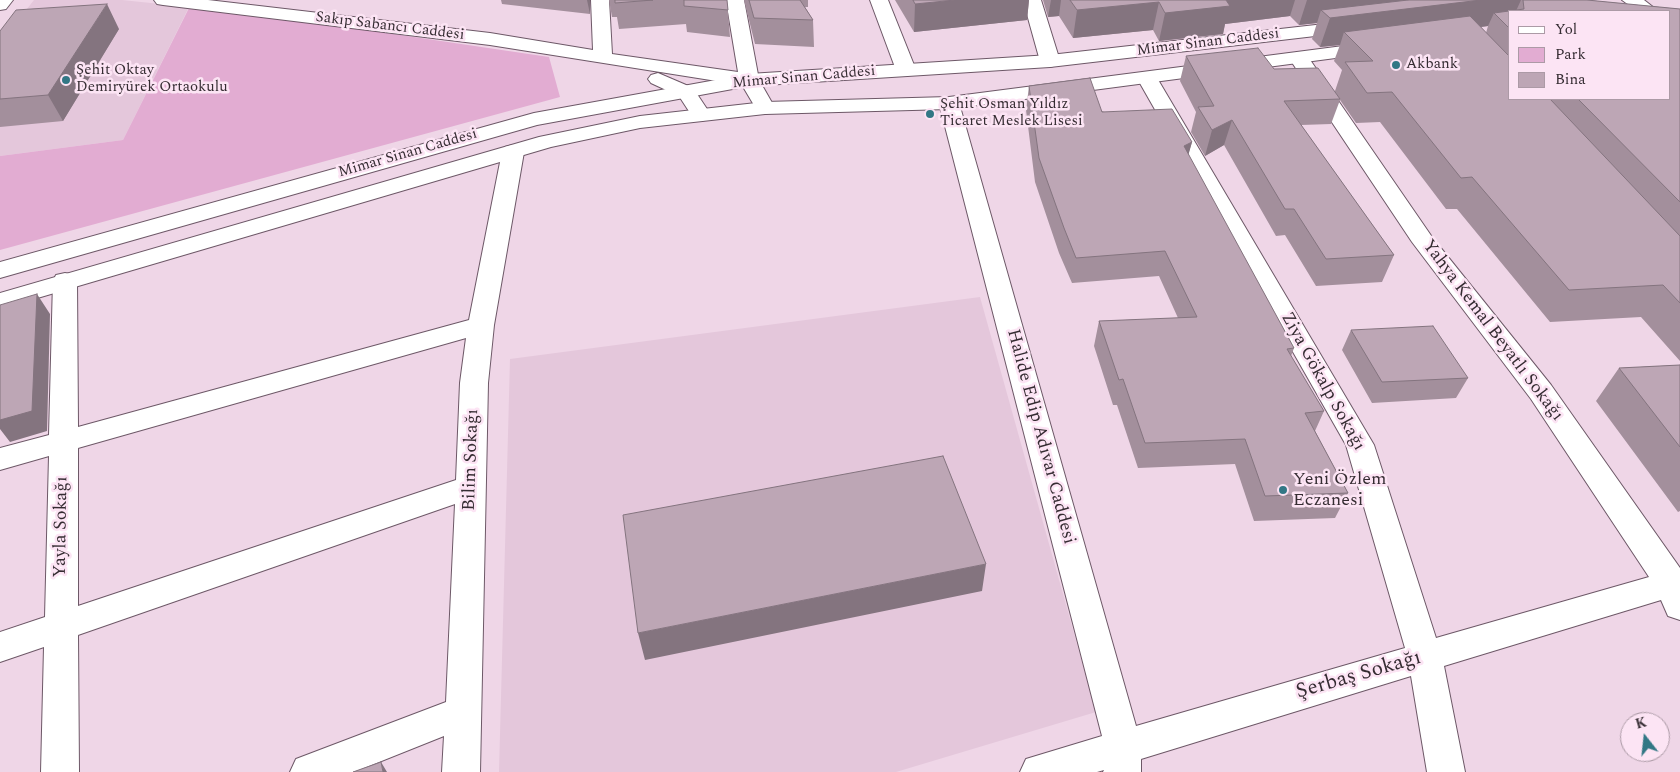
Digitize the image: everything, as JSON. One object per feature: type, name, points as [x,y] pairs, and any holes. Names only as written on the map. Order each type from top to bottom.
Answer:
[{"type":"street","points":[[0,5],[4,0]]},
{"type":"street","name":"Sakıp Sabancı Caddesi","points":[[163,0],[490,39],[609,59]]},
{"type":"street","points":[[291,16],[308,0]]},
{"type":"street","points":[[600,0],[609,59]]},
{"type":"street","points":[[735,0],[749,80],[764,108]]},
{"type":"street","points":[[879,0],[906,70]]},
{"type":"street","points":[[1032,0],[1050,61]]},
{"type":"street","points":[[1631,0],[1647,10]]},
{"type":"street","name":"Mimar Sinan Caddesi","points":[[0,270],[534,119],[749,80],[1050,61],[1366,25]]},
{"type":"street","name":"Mimar Sinan Caddesi","points":[[0,301],[547,142],[640,122],[764,108],[949,103],[1395,46]]},
{"type":"street","name":"Yahya Kemal Beyatlı Sokağı","points":[[1299,58],[1424,242],[1541,392],[1677,590]]},
{"type":"street","points":[[609,59],[749,80]]},
{"type":"street","points":[[609,59],[686,92],[701,115]]},
{"type":"street","name":"Ziya Gökalp Sokağı","points":[[1147,78],[1360,444],[1425,656],[1446,772]]},
{"type":"street","name":"Halide Edip Adıvar Caddesi","points":[[949,103],[1123,759]]},
{"type":"street","name":"Bilim Sokağı","points":[[461,772],[474,383],[481,324],[513,152]]},
{"type":"street","name":"Yayla Sokağı","points":[[60,772],[65,281]]},
{"type":"street","points":[[0,459],[481,324]]},
{"type":"street","points":[[0,647],[471,487]]},
{"type":"street","name":"Şerbaş Sokağı","points":[[1039,772],[1123,759],[1425,656],[1677,590]]},
{"type":"street","points":[[309,772],[463,712]]},
{"type":"shaded area","points":[[34,0],[122,0],[189,7],[123,140],[0,156],[0,43]]},
{"type":"shaded area","points":[[980,297],[1096,712],[896,772],[499,772],[510,359]]},
{"type":"green space","points":[[191,4],[549,57],[560,97],[0,250],[0,156],[123,140]]},
{"type":"building","points":[[615,0],[653,0],[615,3]]},
{"type":"building","points":[[684,0],[727,0],[728,10],[684,6]]},
{"type":"building","points":[[749,0],[800,0],[813,20],[754,18]]},
{"type":"building","points":[[913,0],[955,0],[915,4]]},
{"type":"building","points":[[1070,0],[1226,0],[1230,6],[1165,13],[1159,2],[1077,10]]},
{"type":"building","points":[[1408,0],[1481,0],[1330,18],[1321,10]]},
{"type":"building","points":[[1523,0],[1587,0],[1680,9],[1680,202],[1579,100],[1670,100],[1670,10],[1516,10],[1524,9]]},
{"type":"building","points":[[107,4],[48,95],[0,99],[0,31],[16,10]]},
{"type":"building","points":[[1508,11],[1508,27],[1494,13]]},
{"type":"building","points":[[1470,16],[1508,55],[1508,100],[1551,100],[1680,236],[1680,303],[1663,285],[1569,290],[1472,177],[1461,178],[1392,92],[1367,93],[1345,62],[1373,61],[1344,32]]},
{"type":"building","points":[[1258,48],[1274,69],[1318,68],[1340,99],[1284,101],[1394,255],[1326,259],[1294,209],[1285,209],[1232,120],[1212,130],[1198,107],[1214,106],[1186,56]]},
{"type":"building","points":[[1090,78],[1102,112],[1172,109],[1192,142],[1184,146],[1294,348],[1287,349],[1324,411],[1305,413],[1348,493],[1265,496],[1245,439],[1145,443],[1123,379],[1119,380],[1099,321],[1197,317],[1165,251],[1076,258],[1039,158],[1029,86]]},
{"type":"building","points":[[37,294],[32,411],[0,420],[0,305]]},
{"type":"building","points":[[1433,326],[1468,378],[1382,382],[1351,330]]},
{"type":"building","points":[[1680,365],[1680,447],[1619,368]]},
{"type":"building","points":[[943,456],[986,564],[638,633],[623,515]]},
{"type":"building","points":[[381,762],[383,772],[353,772]]},
{"type":"place","name":"Akbank","points":[[1396,65]]},
{"type":"place","name":"Şehit Oktay Demiryürek Ortaokulu","points":[[66,80]]},
{"type":"place","name":"Şehit Osman Yıldız Ticaret Meslek Lisesi","points":[[930,114]]},
{"type":"place","name":"Yeni Özlem Eczanesi","points":[[1283,490]]}]
